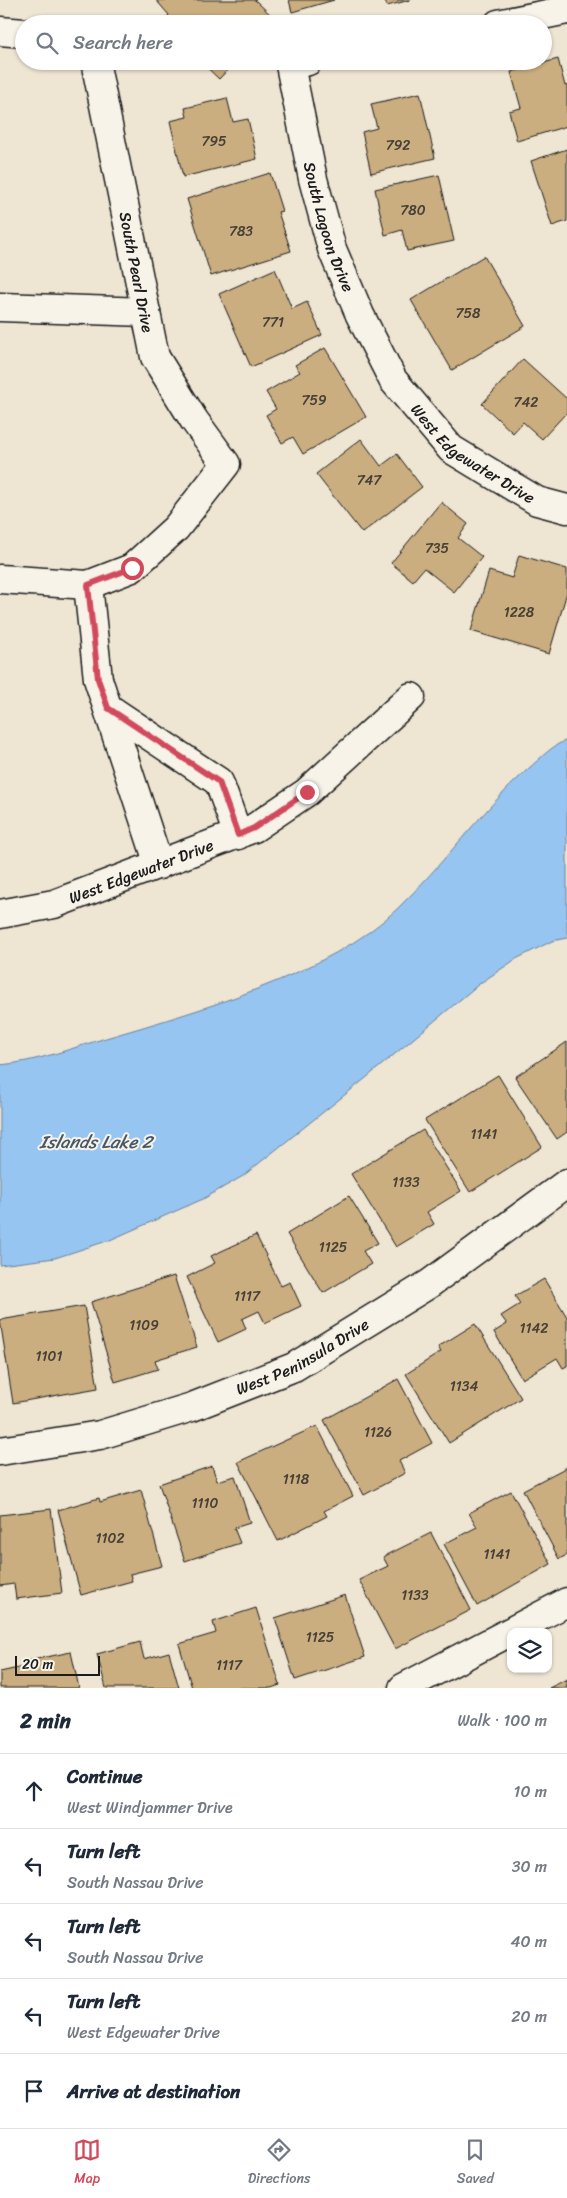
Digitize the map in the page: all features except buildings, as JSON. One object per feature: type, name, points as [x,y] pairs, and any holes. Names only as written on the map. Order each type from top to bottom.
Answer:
[{"type":"street","points":[[542,15],[567,10]]},
{"type":"street","points":[[0,31],[15,32]]},
{"type":"street","name":"South Pearl Drive","points":[[88,585],[132,568],[176,528],[226,464],[194,420],[154,357],[97,70]]},
{"type":"street","name":"South Lagoon Drive","points":[[300,70],[313,179],[332,249],[360,315],[393,380]]},
{"type":"street","points":[[0,307],[146,312]]},
{"type":"street","name":"West Edgewater Drive","points":[[393,380],[451,449],[537,501],[567,509]]},
{"type":"street","points":[[0,579],[88,585],[98,679],[158,865]]},
{"type":"street","name":"West Edgewater Drive","points":[[0,914],[54,904],[254,828],[307,792],[411,697]]},
{"type":"street","points":[[108,708],[219,782],[238,835]]},
{"type":"street","name":"West Peninsula Drive","points":[[0,1451],[100,1436],[192,1407],[294,1367],[429,1284],[567,1183]]},
{"type":"street","points":[[403,1688],[567,1602]]},
{"type":"water","name":"Islands Lake 2","points":[[567,740],[567,938],[552,941],[516,959],[479,984],[366,1078],[243,1176],[203,1199],[110,1240],[55,1258],[0,1265],[0,1065],[54,1054],[219,1003],[299,972],[336,953],[369,932],[397,909],[510,786],[546,753]]},
{"type":"route","points":[[132,568],[88,585],[98,679],[108,708],[219,782],[238,835],[254,828],[307,792]]}]
